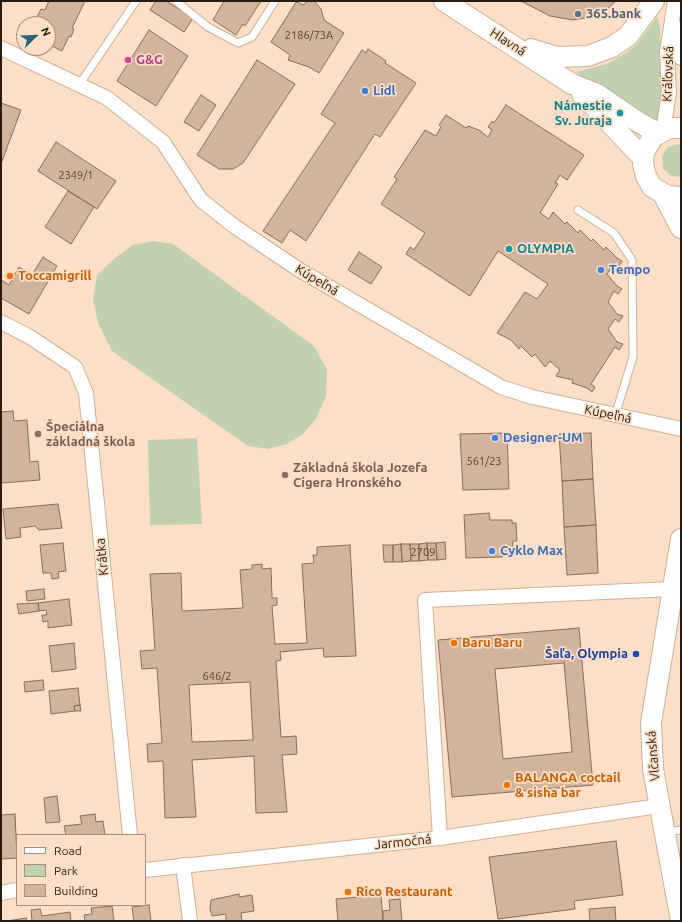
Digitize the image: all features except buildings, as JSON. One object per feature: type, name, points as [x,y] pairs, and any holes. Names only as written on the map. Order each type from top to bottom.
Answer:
[{"type":"street","name":"Hlavná","points":[[444,1],[511,43],[572,84],[597,94],[638,122],[667,131]]},
{"type":"street","points":[[511,43],[557,57],[588,56],[612,47],[628,36],[654,1]]},
{"type":"street","name":"Kráľovská","points":[[667,131],[669,93],[667,52],[675,1]]},
{"type":"street","name":"Kráľovská","points":[[673,17],[681,58]]},
{"type":"street","name":"Kúpeľná","points":[[1,48],[107,98],[163,142],[201,200],[234,226],[298,269],[501,387],[532,397],[681,429]]},
{"type":"street","name":"Hlavná","points":[[572,84],[643,158]]},
{"type":"street","points":[[667,131],[646,146],[643,158],[644,170],[648,182],[672,195],[681,228]]},
{"type":"street","name":"Krátka","points":[[1,322],[30,337],[75,367],[86,393],[130,834]]},
{"type":"street","name":"Vlčanská","points":[[681,540],[676,590],[651,723],[653,770],[659,806],[673,831],[681,921]]},
{"type":"street","points":[[440,838],[425,600],[676,590]]},
{"type":"street","name":"Jarmočná","points":[[146,870],[440,838],[659,806]]},
{"type":"street","points":[[183,865],[190,921]]},
{"type":"street","points":[[1,893],[16,890]]},
{"type":"lane","points":[[79,85],[136,1]]},
{"type":"lane","points":[[176,1],[208,27],[238,43],[252,37],[275,1]]},
{"type":"lane","points":[[578,210],[614,233],[632,260],[634,357],[615,416]]},
{"type":"green space","points":[[657,17],[660,27],[661,67],[664,86],[658,120],[645,120],[576,72],[607,64],[626,53],[636,45]]},
{"type":"green space","points":[[679,144],[681,145],[681,177],[671,176],[663,168],[662,156],[668,147]]},
{"type":"green space","points":[[153,241],[173,244],[314,346],[327,370],[326,396],[316,419],[303,434],[287,444],[268,449],[248,446],[112,351],[98,323],[93,299],[97,275],[115,258],[133,245]]},
{"type":"green space","points":[[197,438],[202,524],[150,525],[148,440]]},
{"type":"place","name":"365.bank","points":[[578,14]]},
{"type":"place","name":"G&G","points":[[128,60]]},
{"type":"place","name":"Lidl","points":[[365,91]]},
{"type":"place","name":"Námestie Sv. Juraja","points":[[620,113]]},
{"type":"place","name":"OLYMPIA","points":[[509,249]]},
{"type":"place","name":"Tempo","points":[[601,270]]},
{"type":"place","name":"Toccamigrill","points":[[10,276]]},
{"type":"place","name":"Špeciálna základná škola","points":[[38,434]]},
{"type":"place","name":"Designer-UM","points":[[495,438]]},
{"type":"place","name":"Základná škola Jozefa Cígera Hronského","points":[[285,475]]},
{"type":"place","name":"Cyklo Max","points":[[492,551]]},
{"type":"place","name":"Baru Baru","points":[[454,643]]},
{"type":"place","name":"Šaľa, Olympia","points":[[636,654]]},
{"type":"place","name":"BALANGA coctail & sisha bar","points":[[507,785]]},
{"type":"place","name":"Rico Restaurant","points":[[348,892]]}]
